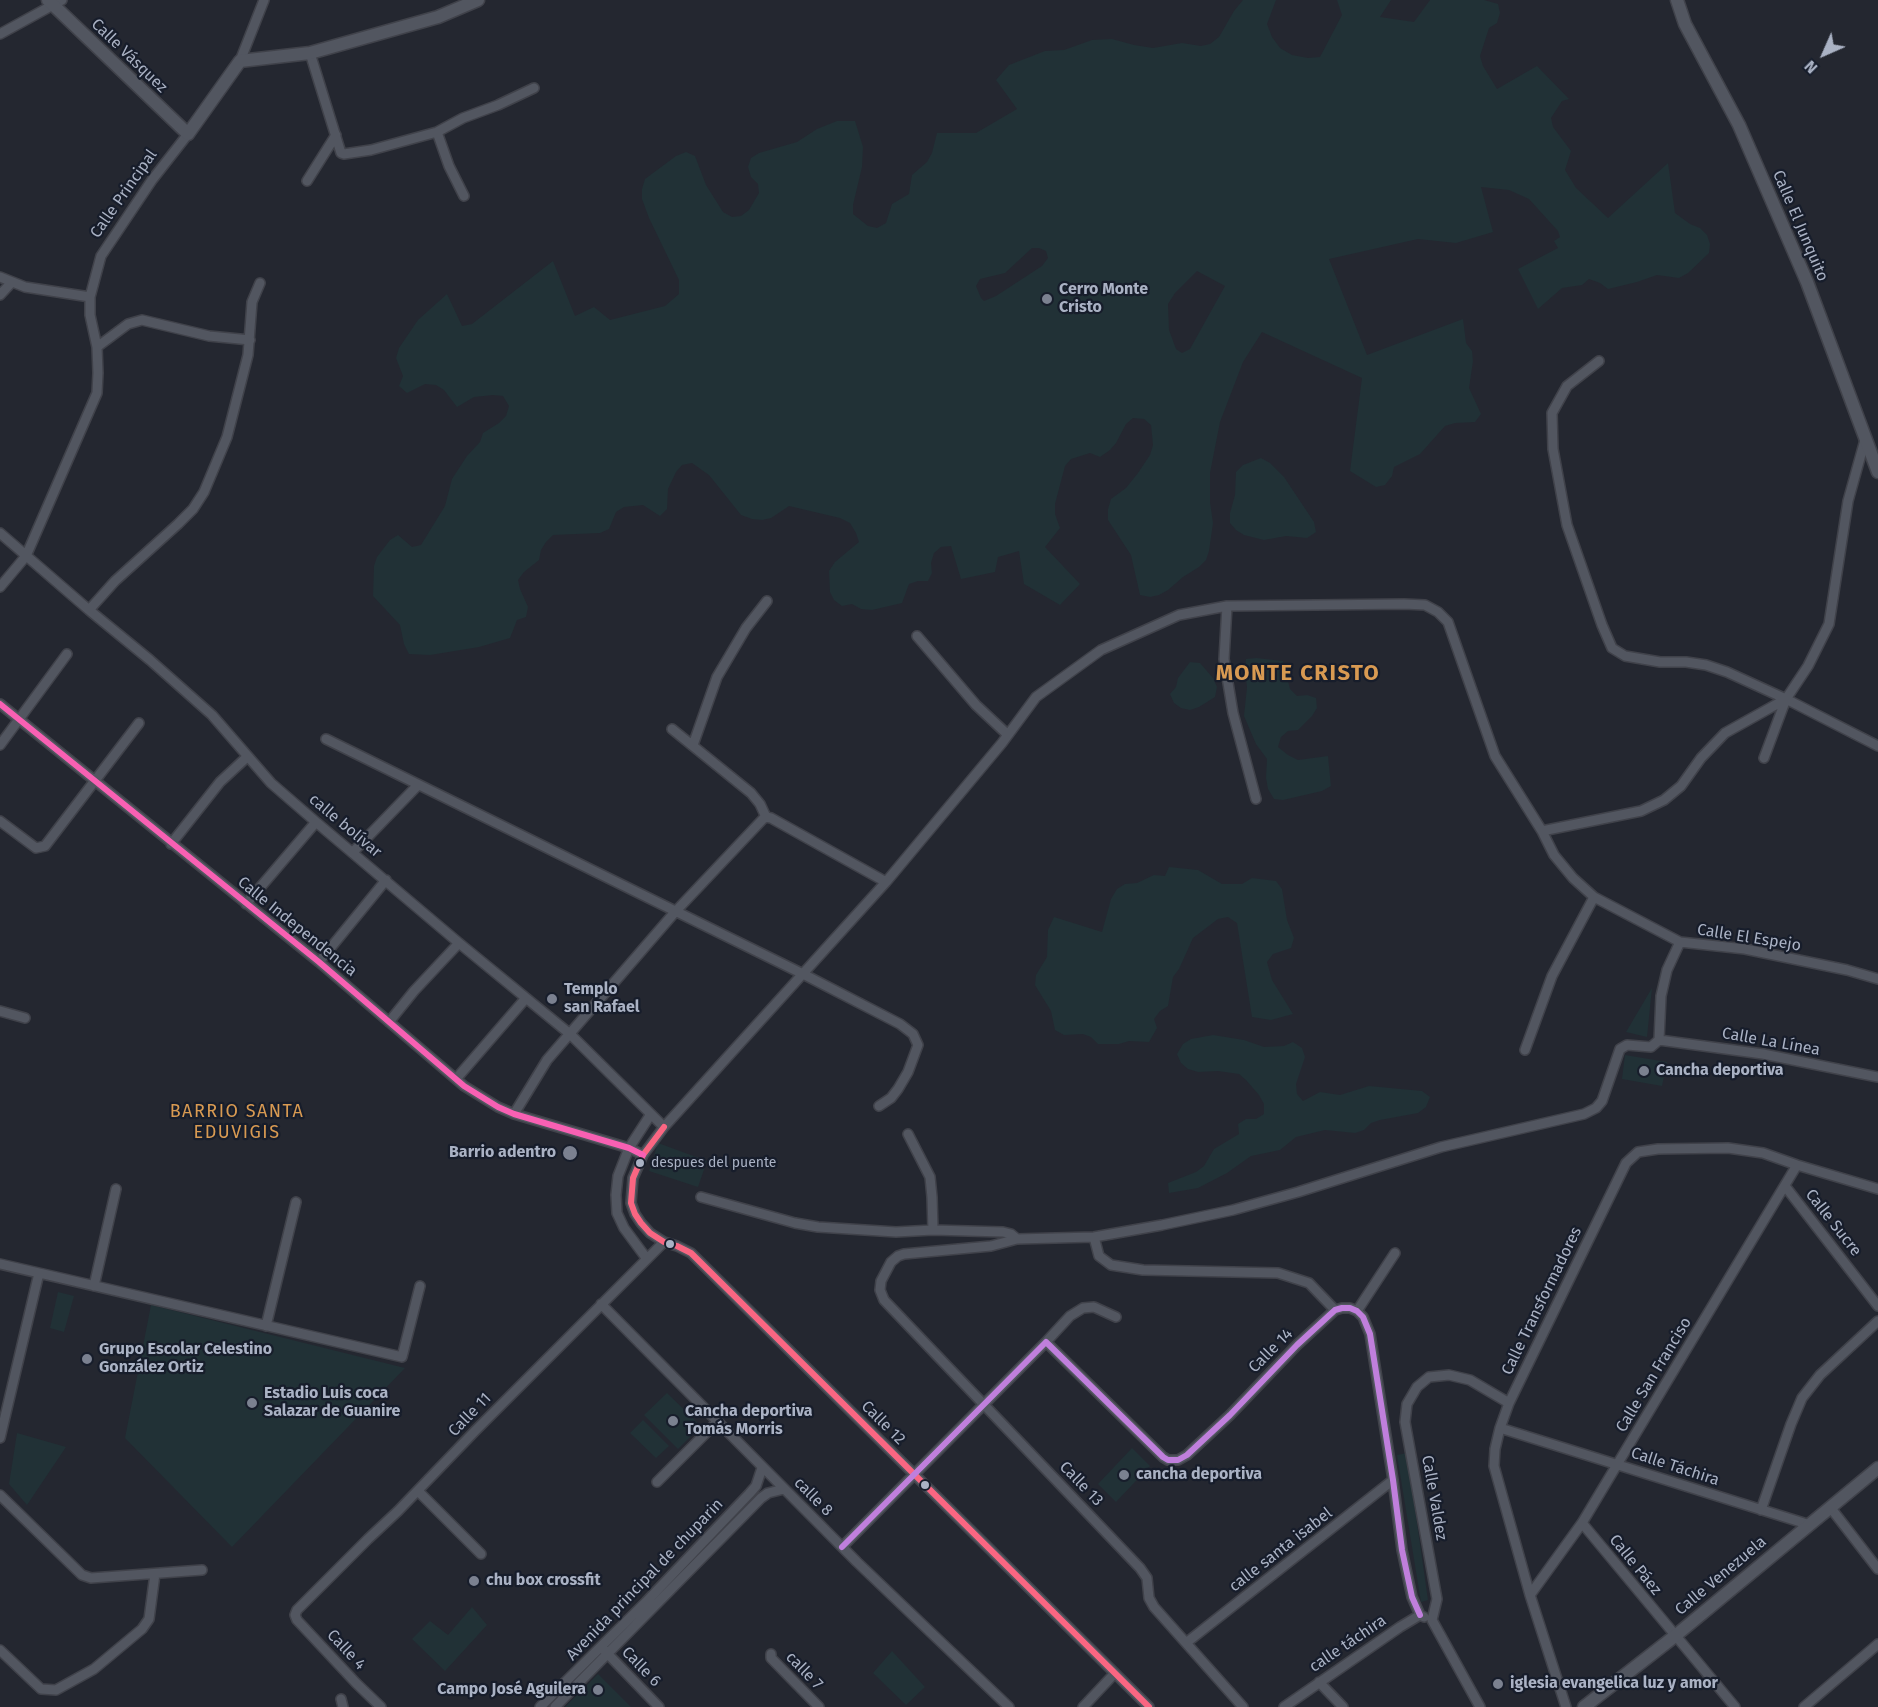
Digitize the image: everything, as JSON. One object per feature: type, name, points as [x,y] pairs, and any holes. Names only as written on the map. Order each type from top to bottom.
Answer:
[{"type":"street","name":"Calle Principal","points":[[1,584],[26,556],[97,393],[97,347],[90,315],[90,297],[101,256],[152,180],[240,61],[264,0]]},
{"type":"street","points":[[240,61],[310,53],[438,17],[478,0]]},
{"type":"street","name":"Calle El Junquito","points":[[1677,0],[1685,24],[1739,125],[1807,282],[1878,472]]},
{"type":"street","points":[[0,34],[54,2]]},
{"type":"street","name":"Calle Vásquez","points":[[54,2],[188,134]]},
{"type":"street","points":[[310,53],[341,153],[345,154],[371,150],[437,132],[534,88]]},
{"type":"street","points":[[437,132],[449,166],[464,196]]},
{"type":"street","points":[[307,181],[336,135]]},
{"type":"street","points":[[0,277],[25,287],[90,297]]},
{"type":"street","points":[[0,295],[12,282]]},
{"type":"street","points":[[89,610],[115,581],[178,525],[193,509],[204,492],[227,437],[250,340],[252,302],[260,283]]},
{"type":"street","points":[[97,347],[128,324],[142,321],[209,336],[250,340]]},
{"type":"street","points":[[1599,361],[1567,386],[1552,413],[1552,449],[1567,525],[1612,648],[1625,656],[1660,662],[1706,665],[1727,672],[1878,746]]},
{"type":"street","points":[[1764,758],[1786,699],[1808,666],[1829,624],[1848,501],[1865,440]]},
{"type":"street","name":"calle bolívar","points":[[0,533],[212,715],[271,783],[570,1034],[664,1127]]},
{"type":"street","points":[[693,745],[717,677],[746,628],[766,601]]},
{"type":"street","name":"Calle 12","points":[[1149,1707],[691,1253],[664,1242],[650,1233],[635,1214],[631,1203],[633,1178],[643,1155],[664,1127],[886,882],[1008,735],[1036,697],[1101,650],[1179,615],[1227,606],[1404,604],[1425,605],[1438,612],[1448,622],[1495,756],[1542,831],[1554,855],[1573,879],[1594,897],[1680,942]]},
{"type":"street","points":[[1227,606],[1224,659],[1233,713],[1256,799]]},
{"type":"street","points":[[917,636],[976,705],[1008,735]]},
{"type":"street","points":[[0,745],[67,654]]},
{"type":"street","points":[[1542,831],[1641,811],[1664,800],[1681,786],[1701,758],[1725,733],[1786,699]]},
{"type":"street","name":"Calle Independencia","points":[[0,704],[319,962],[456,1079],[498,1107],[514,1114],[629,1148],[643,1155]]},
{"type":"street","points":[[0,821],[36,848],[45,846],[139,723]]},
{"type":"street","points":[[672,729],[751,793],[760,804],[766,817],[886,882]]},
{"type":"street","points":[[326,740],[804,974],[900,1024],[913,1034],[918,1045],[908,1072],[898,1089],[891,1098],[879,1106]]},
{"type":"street","points":[[171,844],[220,782],[247,757]]},
{"type":"street","points":[[353,852],[417,785]]},
{"type":"street","points":[[514,1114],[547,1060],[675,912],[766,817]]},
{"type":"street","points":[[246,904],[316,822]]},
{"type":"street","points":[[319,962],[386,880]]},
{"type":"street","points":[[1525,1050],[1552,976],[1594,897]]},
{"type":"street","name":"Calle El Espejo","points":[[1659,1040],[1661,996],[1666,970],[1680,942],[1745,949],[1847,970],[1878,979]]},
{"type":"street","points":[[389,1022],[414,991],[459,943]]},
{"type":"street","points":[[456,1079],[526,998]]},
{"type":"street","points":[[0,1011],[25,1018]]},
{"type":"street","name":"Calle La Línea","points":[[1095,1237],[1233,1210],[1319,1186],[1441,1147],[1584,1114],[1596,1108],[1602,1101],[1620,1049],[1627,1045],[1651,1047],[1659,1040],[1763,1054],[1878,1077]]},
{"type":"street","points":[[647,1258],[633,1243],[617,1213],[618,1176],[629,1148],[651,1114]]},
{"type":"street","points":[[908,1134],[930,1178],[933,1230]]},
{"type":"street","name":"Calle Transformadores","points":[[1566,1707],[1530,1595],[1494,1466],[1495,1449],[1509,1403],[1626,1162],[1638,1152],[1658,1149],[1728,1148],[1763,1153],[1797,1166],[1878,1189]]},
{"type":"street","name":"Calle San Franciso","points":[[1530,1595],[1582,1523],[1797,1166]]},
{"type":"street","name":"Calle Sucre","points":[[1785,1186],[1878,1306]]},
{"type":"street","points":[[94,1286],[116,1189]]},
{"type":"street","points":[[701,1197],[795,1223],[818,1227],[896,1232],[933,1230],[1007,1232],[1017,1239],[1095,1237],[1099,1256],[1111,1265],[1130,1269],[1278,1274],[1309,1283],[1335,1310],[1342,1308],[1357,1311],[1363,1317],[1370,1334],[1394,1480],[1404,1561],[1412,1597],[1420,1615],[1432,1620],[1480,1707]]},
{"type":"street","points":[[266,1326],[296,1202]]},
{"type":"street","name":"Calle 13","points":[[1017,1239],[991,1246],[898,1256],[891,1262],[881,1281],[880,1290],[884,1300],[1140,1568],[1147,1578],[1149,1598],[1154,1607],[1244,1707]]},
{"type":"street","name":"Calle 11","points":[[297,1610],[664,1242]]},
{"type":"street","points":[[1357,1311],[1395,1253]]},
{"type":"street","points":[[0,1264],[402,1358],[420,1286]]},
{"type":"street","points":[[0,1438],[39,1273]]},
{"type":"street","name":"calle 8","points":[[601,1304],[762,1468],[1009,1707]]},
{"type":"street","points":[[842,1547],[1070,1316],[1083,1308],[1094,1307],[1116,1317]]},
{"type":"street","name":"Calle 14","points":[[1046,1342],[1163,1456],[1168,1460],[1178,1460],[1187,1455],[1230,1415],[1297,1345],[1335,1310]]},
{"type":"street","points":[[1761,1510],[1802,1398],[1820,1375],[1878,1321]]},
{"type":"street","name":"Calle Valdez","points":[[1432,1620],[1437,1599],[1405,1422],[1407,1404],[1417,1387],[1429,1377],[1449,1375],[1470,1380],[1509,1403]]},
{"type":"street","points":[[657,1482],[717,1422]]},
{"type":"street","name":"Calle Táchira","points":[[1500,1428],[1808,1524]]},
{"type":"street","name":"Avenida principal de chuparin","points":[[555,1707],[756,1486],[762,1468]]},
{"type":"street","name":"Calle Venezuela","points":[[1584,1707],[1675,1636],[1878,1468]]},
{"type":"street","name":"calle santa isabel","points":[[1186,1643],[1394,1480]]},
{"type":"street","name":"Avenida principal de chuparin","points":[[540,1707],[604,1651],[761,1498],[768,1493],[784,1489]]},
{"type":"street","points":[[418,1491],[481,1554]]},
{"type":"street","points":[[0,1495],[82,1575],[91,1578],[202,1570]]},
{"type":"street","points":[[1830,1507],[1878,1569]]},
{"type":"street","name":"Calle Páez","points":[[1582,1523],[1736,1707]]},
{"type":"street","points":[[0,1650],[41,1689],[56,1690],[94,1669],[142,1629],[149,1619],[155,1574]]},
{"type":"street","name":"Calle 4","points":[[297,1610],[295,1615],[297,1620],[381,1707]]},
{"type":"street","name":"calle táchira","points":[[1284,1707],[1420,1615]]},
{"type":"street","points":[[1804,1707],[1878,1644]]},
{"type":"street","name":"Calle 6","points":[[604,1651],[658,1707]]},
{"type":"street","name":"calle 7","points":[[771,1654],[771,1658],[819,1707]]},
{"type":"street","points":[[1083,1707],[1115,1673]]},
{"type":"street","points":[[1319,1682],[1343,1707]]},
{"type":"shaded area","points":[[1243,0],[1276,0],[1267,24],[1272,37],[1280,48],[1292,55],[1308,58],[1320,57],[1342,15],[1337,0],[1391,0],[1380,17],[1414,22],[1430,0],[1484,0],[1498,4],[1500,13],[1497,23],[1489,28],[1480,56],[1483,66],[1497,89],[1537,66],[1569,99],[1562,101],[1551,118],[1553,127],[1571,151],[1565,170],[1576,188],[1608,218],[1668,163],[1675,213],[1700,228],[1707,235],[1710,244],[1709,253],[1688,273],[1679,278],[1657,275],[1608,289],[1589,279],[1582,285],[1562,288],[1538,309],[1518,269],[1558,248],[1554,241],[1560,237],[1558,231],[1529,199],[1509,190],[1481,187],[1493,232],[1456,243],[1418,239],[1329,259],[1367,355],[1463,319],[1466,343],[1472,351],[1473,361],[1469,388],[1481,414],[1475,422],[1445,426],[1420,454],[1394,467],[1392,476],[1385,485],[1376,487],[1350,471],[1362,378],[1262,332],[1243,362],[1220,422],[1210,473],[1213,523],[1206,560],[1159,595],[1150,597],[1140,595],[1131,555],[1108,520],[1111,499],[1126,488],[1138,473],[1150,455],[1153,445],[1151,425],[1144,419],[1133,418],[1126,424],[1110,450],[1100,457],[1090,453],[1071,459],[1065,466],[1055,504],[1055,514],[1060,528],[1045,547],[1080,584],[1060,605],[1024,584],[1019,551],[998,557],[995,572],[961,579],[951,546],[941,547],[934,553],[931,563],[932,573],[928,581],[909,584],[902,603],[872,610],[861,609],[852,604],[842,606],[834,600],[830,592],[829,571],[835,562],[859,542],[850,523],[840,518],[789,506],[771,518],[762,520],[741,515],[709,475],[692,463],[682,465],[676,472],[668,489],[667,509],[660,516],[643,505],[624,507],[616,512],[609,529],[600,533],[553,535],[541,550],[539,560],[518,580],[528,607],[526,617],[517,620],[510,638],[479,647],[430,655],[409,654],[404,644],[400,625],[373,596],[374,566],[377,557],[390,540],[398,535],[412,547],[421,545],[445,506],[452,479],[467,456],[480,442],[483,433],[506,416],[509,406],[503,396],[493,395],[474,397],[457,407],[444,390],[436,385],[425,384],[407,393],[399,386],[403,376],[396,358],[399,348],[418,320],[447,294],[462,326],[472,324],[553,261],[575,316],[594,307],[610,320],[665,306],[679,294],[679,280],[649,218],[642,199],[642,189],[645,179],[676,156],[686,152],[695,156],[706,185],[723,212],[732,217],[741,216],[749,210],[759,193],[758,184],[751,177],[748,167],[751,158],[759,153],[797,142],[817,129],[837,121],[855,121],[863,147],[862,167],[853,214],[868,226],[877,228],[886,223],[892,204],[909,194],[912,175],[927,162],[937,133],[976,133],[1017,109],[996,80],[1009,65],[1045,51],[1064,50],[1092,40],[1112,39],[1153,48],[1182,43],[1201,46],[1210,44],[1219,37]],"holes":[[[1032,248],[1046,251],[1048,258],[1042,266],[996,296],[984,301],[976,286],[980,279],[1005,273]],[[1197,271],[1225,286],[1190,349],[1182,353],[1176,349],[1169,330],[1168,304],[1175,293]]]},
{"type":"shaded area","points":[[1261,458],[1270,463],[1284,477],[1314,522],[1316,532],[1307,538],[1286,536],[1264,540],[1244,535],[1230,523],[1236,472],[1243,465]]},
{"type":"shaded area","points":[[1246,659],[1283,661],[1290,689],[1297,696],[1307,695],[1316,698],[1317,708],[1312,716],[1298,730],[1288,731],[1281,737],[1278,747],[1298,760],[1328,756],[1331,786],[1322,791],[1283,800],[1274,799],[1268,789],[1267,759],[1256,744],[1244,716],[1247,687]]},
{"type":"shaded area","points":[[1190,662],[1200,663],[1213,678],[1217,687],[1215,697],[1190,710],[1174,703],[1170,694]]},
{"type":"shaded area","points":[[1169,867],[1198,870],[1222,884],[1242,884],[1252,878],[1276,881],[1282,889],[1287,920],[1294,938],[1291,948],[1273,954],[1267,962],[1272,980],[1293,1014],[1271,1020],[1252,1017],[1237,923],[1228,917],[1218,919],[1193,938],[1173,977],[1168,1006],[1154,1019],[1157,1028],[1149,1042],[1098,1044],[1091,1037],[1083,1034],[1064,1035],[1055,1030],[1051,1011],[1035,985],[1036,975],[1047,957],[1048,930],[1054,917],[1102,932],[1111,899],[1117,889],[1125,884],[1137,883],[1154,875],[1165,876]]},
{"type":"shaded area","points":[[1652,988],[1647,1037],[1626,1032]]},
{"type":"shaded area","points":[[1213,1035],[1244,1040],[1264,1047],[1284,1046],[1293,1042],[1302,1048],[1305,1057],[1296,1084],[1297,1094],[1303,1101],[1320,1092],[1340,1095],[1369,1086],[1422,1091],[1430,1097],[1426,1107],[1418,1113],[1380,1120],[1355,1133],[1325,1130],[1296,1137],[1280,1150],[1251,1156],[1227,1173],[1198,1188],[1169,1193],[1168,1183],[1196,1172],[1204,1166],[1214,1149],[1239,1134],[1238,1124],[1264,1114],[1264,1104],[1259,1095],[1239,1074],[1218,1071],[1198,1072],[1188,1069],[1181,1063],[1177,1054],[1183,1044],[1191,1039]]},
{"type":"shaded area","name":"Cancha deportiva","points":[[1625,1055],[1667,1062],[1662,1086],[1622,1079]]},
{"type":"shaded area","points":[[658,1143],[707,1161],[698,1187],[649,1171]]},
{"type":"shaded area","points":[[58,1292],[74,1296],[64,1332],[50,1328]]},
{"type":"shaded area","name":"Estadio Luis coca Salazar de Guanire","points":[[151,1305],[405,1368],[232,1547],[125,1438]]},
{"type":"shaded area","name":"Cancha deportiva Tomás Morris","points":[[667,1393],[701,1426],[678,1449],[644,1415]]},
{"type":"shaded area","points":[[643,1420],[669,1446],[656,1458],[630,1433]]},
{"type":"shaded area","points":[[17,1433],[66,1447],[27,1505],[9,1484]]},
{"type":"shaded area","name":"cancha deportiva","points":[[1132,1448],[1150,1466],[1116,1502],[1098,1484]]},
{"type":"shaded area","points":[[1407,1453],[1428,1600],[1421,1602],[1397,1455]]},
{"type":"shaded area","points":[[472,1607],[487,1625],[445,1671],[412,1639],[430,1621],[448,1635]]},
{"type":"shaded area","points":[[892,1651],[925,1687],[906,1705],[873,1673]]},
{"type":"shaded area","name":"Campo José Aguilera","points":[[598,1674],[631,1707],[565,1707]]},
{"type":"transit line","points":[[0,704],[319,962],[464,1086],[514,1114],[629,1148],[643,1155]]},
{"type":"transit line","points":[[664,1127],[643,1155],[633,1178],[631,1203],[641,1223],[650,1233],[664,1242],[691,1253],[1149,1707]]},
{"type":"transit line","points":[[842,1547],[1046,1342],[1163,1457],[1168,1460],[1178,1460],[1187,1455],[1230,1415],[1297,1345],[1335,1310],[1350,1308],[1363,1317],[1370,1334],[1402,1550],[1412,1597],[1420,1615]]},
{"type":"place","name":"Cerro Monte Cristo","points":[[1047,299]]},
{"type":"place","name":"Templo san Rafael","points":[[552,999]]},
{"type":"place","name":"Cancha deportiva","points":[[1644,1071]]},
{"type":"place","name":"Barrio adentro","points":[[570,1153]]},
{"type":"place","name":"despues del puente","points":[[640,1163]]},
{"type":"place","name":"Grupo Escolar Celestino González Ortiz","points":[[87,1359]]},
{"type":"place","name":"Estadio Luis coca Salazar de Guanire","points":[[252,1403]]},
{"type":"place","name":"Cancha deportiva Tomás Morris","points":[[673,1421]]},
{"type":"place","name":"cancha deportiva","points":[[1124,1475]]},
{"type":"place","name":"chu box crossfit","points":[[474,1581]]},
{"type":"place","name":"iglesia evangelica luz y amor","points":[[1498,1684]]},
{"type":"place","name":"Campo José Aguilera","points":[[598,1690]]},
{"type":"district","name":"MONTE CRISTO","points":[[1298,674]]},
{"type":"district","name":"BARRIO SANTA EDUVIGIS","points":[[237,1122]]}]
